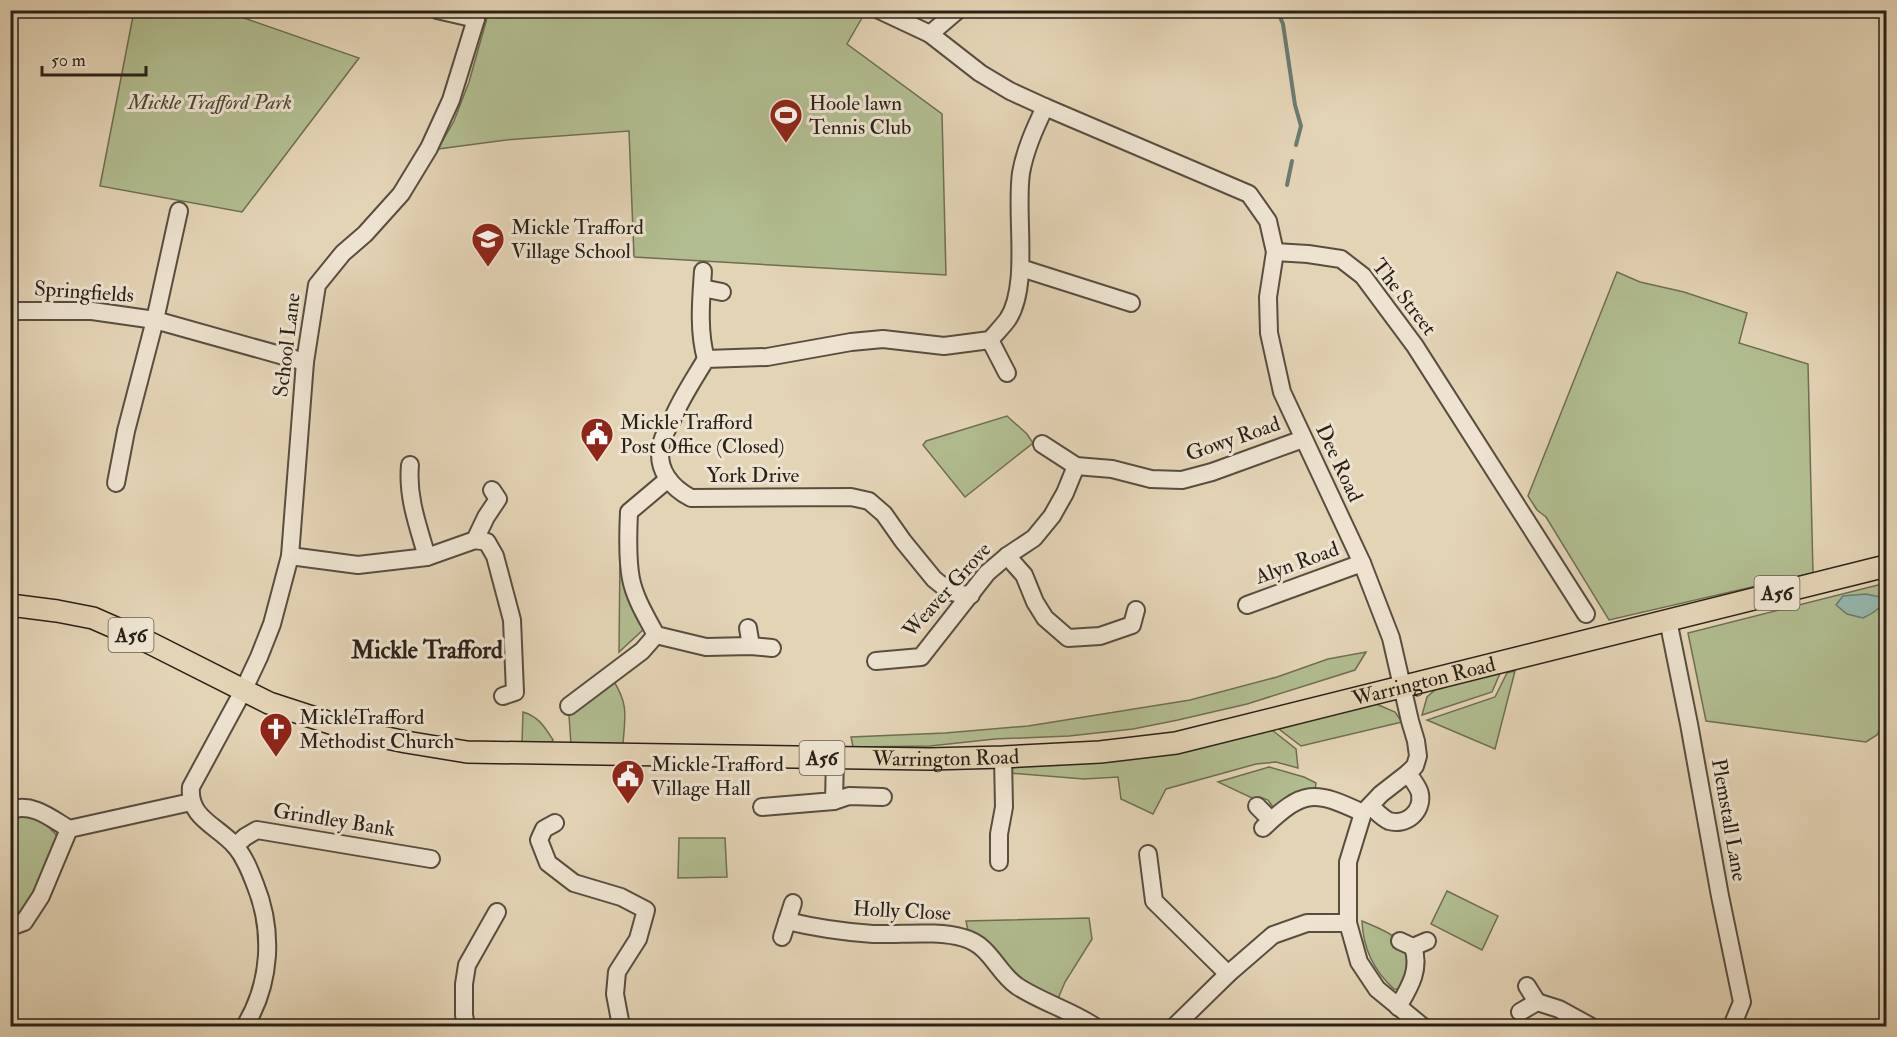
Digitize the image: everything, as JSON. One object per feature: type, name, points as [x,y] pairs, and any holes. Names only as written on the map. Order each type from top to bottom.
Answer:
[{"type":"main road","name":"Warrington Road","points":[[10,605],[93,618],[150,643],[269,703],[358,732],[466,752],[835,758],[1003,757],[1100,752],[1176,743],[1887,566]]},
{"type":"street","points":[[438,10],[476,15]]},
{"type":"street","points":[[879,10],[930,34],[980,73],[1010,91],[1249,194],[1268,221],[1275,252]]},
{"type":"street","points":[[930,34],[958,10]]},
{"type":"street","name":"School Lane","points":[[191,802],[191,787],[243,691],[272,624],[290,556],[305,362],[318,285],[342,253],[365,234],[401,194],[429,148],[451,100],[476,15]]},
{"type":"street","points":[[706,359],[766,357],[851,342],[883,339],[945,346],[990,340],[1009,318],[1018,294],[1021,268],[1019,208],[1021,172],[1044,107]]},
{"type":"street","name":"Springfields","points":[[116,483],[126,431],[155,320],[179,211]]},
{"type":"street","name":"Dee Road","points":[[1275,252],[1268,297],[1269,333],[1282,392],[1362,563],[1391,638],[1418,756],[1415,766],[1408,773]]},
{"type":"street","name":"The Street","points":[[1275,252],[1341,259],[1363,276],[1414,345],[1586,614]]},
{"type":"street","points":[[1021,268],[1131,303]]},
{"type":"street","points":[[703,271],[703,345],[706,359],[682,397],[661,446],[661,464],[668,480],[629,512],[631,579],[641,608],[656,635],[706,647],[772,648]]},
{"type":"street","points":[[702,288],[722,292]]},
{"type":"street","name":"Springfields","points":[[10,311],[92,311],[155,320],[305,362]]},
{"type":"street","points":[[990,340],[1007,373]]},
{"type":"street","name":"Gowy Road","points":[[1042,444],[1076,466],[1112,469],[1151,480],[1182,480],[1212,472],[1303,439]]},
{"type":"street","points":[[410,465],[411,502],[427,557]]},
{"type":"street","name":"Weaver Grove","points":[[876,660],[921,657],[987,573],[1034,538],[1052,516],[1076,466]]},
{"type":"street","name":"York Drive","points":[[668,480],[679,491],[691,498],[851,497],[868,501],[884,514],[934,579],[949,591],[971,595]]},
{"type":"street","points":[[475,540],[486,517],[500,498]]},
{"type":"street","points":[[290,556],[358,565],[427,557],[475,540],[487,542],[495,556],[512,620],[515,692],[503,696]]},
{"type":"street","points":[[1007,556],[1024,575],[1035,602],[1045,618],[1068,638],[1100,636],[1132,625],[1136,610]]},
{"type":"street","name":"Alyn Road","points":[[1247,605],[1362,563]]},
{"type":"street","name":"Plemstall Lane","points":[[1668,620],[1742,1002],[1732,1026]]},
{"type":"street","points":[[748,628],[751,646]]},
{"type":"street","points":[[569,706],[642,651],[656,635]]},
{"type":"street","points":[[999,862],[999,834],[1004,807],[1003,757]]},
{"type":"street","points":[[834,801],[835,758]]},
{"type":"street","points":[[1257,806],[1267,824],[1277,814],[1306,796],[1322,797],[1366,809],[1387,820],[1399,822],[1410,819],[1417,813],[1421,802],[1420,792],[1408,773],[1366,809],[1348,862],[1347,923],[1359,962],[1377,989],[1422,1026]]},
{"type":"street","points":[[762,807],[834,801],[849,796],[883,797]]},
{"type":"street","points":[[10,810],[36,809],[69,829],[191,802],[202,818],[235,846],[243,857],[261,899],[267,927],[268,955],[264,984],[245,1026]]},
{"type":"street","points":[[555,823],[544,830],[539,840],[548,863],[574,883],[621,897],[646,910],[638,939],[617,972],[615,994],[621,1026]]},
{"type":"street","points":[[10,927],[24,922],[41,896],[69,829]]},
{"type":"street","name":"Grindley Bank","points":[[235,846],[257,830],[430,859]]},
{"type":"street","points":[[1148,855],[1154,901],[1228,974]]},
{"type":"street","name":"Holly Close","points":[[793,903],[785,929],[820,929],[873,934],[954,935],[968,939],[985,949],[1002,973],[1018,986],[1094,1026]]},
{"type":"street","points":[[466,1026],[464,984],[467,965],[497,912]]},
{"type":"street","points":[[1175,1026],[1228,974],[1273,935],[1307,923],[1347,923]]},
{"type":"street","points":[[1398,1007],[1415,978],[1414,943]]},
{"type":"street","points":[[1527,986],[1537,1002],[1559,1009],[1590,1026]]},
{"type":"street","points":[[1520,1012],[1537,1002]]},
{"type":"green space","name":"Hoole lawn Tennis Club","points":[[852,10],[863,16],[847,44],[942,114],[946,275],[634,257],[629,131],[506,140],[438,149],[454,121],[469,82],[489,11]]},
{"type":"green space","name":"Mickle Trafford Park","points":[[134,11],[247,11],[244,18],[359,58],[242,212],[100,186]]},
{"type":"green space","points":[[1617,272],[1640,282],[1684,292],[1747,313],[1739,343],[1808,364],[1813,573],[1609,620],[1546,517],[1537,510],[1528,496]]},
{"type":"green space","points":[[1007,416],[1027,434],[1033,443],[965,497],[923,445],[926,441]]},
{"type":"green space","points":[[620,553],[626,580],[645,628],[619,652]]},
{"type":"green space","points":[[1886,583],[1886,717],[1877,735],[1866,742],[1706,721],[1688,633]]},
{"type":"green space","points":[[1366,652],[1355,670],[1247,704],[1133,729],[930,746],[853,747],[851,737],[945,733],[1028,726],[1190,700],[1277,677],[1328,659]]},
{"type":"green space","points":[[1501,671],[1492,692],[1422,715],[1427,697],[1435,690]]},
{"type":"green space","points":[[1515,671],[1495,749],[1427,720],[1495,697],[1507,673]]},
{"type":"green space","points":[[613,680],[624,704],[623,744],[571,745],[569,715]]},
{"type":"green space","points":[[1374,703],[1395,712],[1402,722],[1301,746],[1279,729]]},
{"type":"green space","points":[[523,712],[537,719],[544,726],[553,740],[549,745],[522,743]]},
{"type":"green space","points":[[1272,730],[1296,749],[1298,768],[1276,762],[1256,764],[1166,789],[1153,814],[1121,799],[1118,777],[1084,779],[1009,773],[1014,766],[1140,757]]},
{"type":"green space","points":[[1269,767],[1304,777],[1316,783],[1315,790],[1279,807],[1273,807],[1268,800],[1260,797],[1254,799],[1218,782]]},
{"type":"green space","points":[[19,814],[40,821],[57,836],[55,846],[26,909],[11,923],[11,816]]},
{"type":"green space","points":[[679,838],[725,838],[727,877],[678,878]]},
{"type":"green space","points":[[1447,891],[1498,916],[1482,950],[1431,924]]},
{"type":"green space","points":[[1089,918],[1092,939],[1065,982],[1057,1001],[1008,972],[968,931],[966,921]]},
{"type":"green space","points":[[1362,921],[1397,939],[1407,951],[1411,959],[1403,990],[1394,989],[1375,967],[1367,950]]},
{"type":"water","points":[[1866,594],[1885,598],[1879,608],[1863,618],[1847,614],[1836,605],[1843,596]]},
{"type":"waterway","points":[[1277,10],[1283,24],[1295,105],[1301,126],[1296,145]]},
{"type":"waterway","points":[[1287,185],[1292,161]]},
{"type":"place","name":"Hoole lawn Tennis Club","points":[[786,144]]},
{"type":"place","name":"Mickle Trafford Village School","points":[[488,268]]},
{"type":"place","name":"Mickle Trafford Post Office (Closed)","points":[[597,463]]},
{"type":"place","name":"MickleTrafford Methodist Church","points":[[276,758]]},
{"type":"place","name":"Mickle Trafford Village Hall","points":[[628,805]]},
{"type":"district","name":"Mickle Trafford","points":[[427,650]]}]
